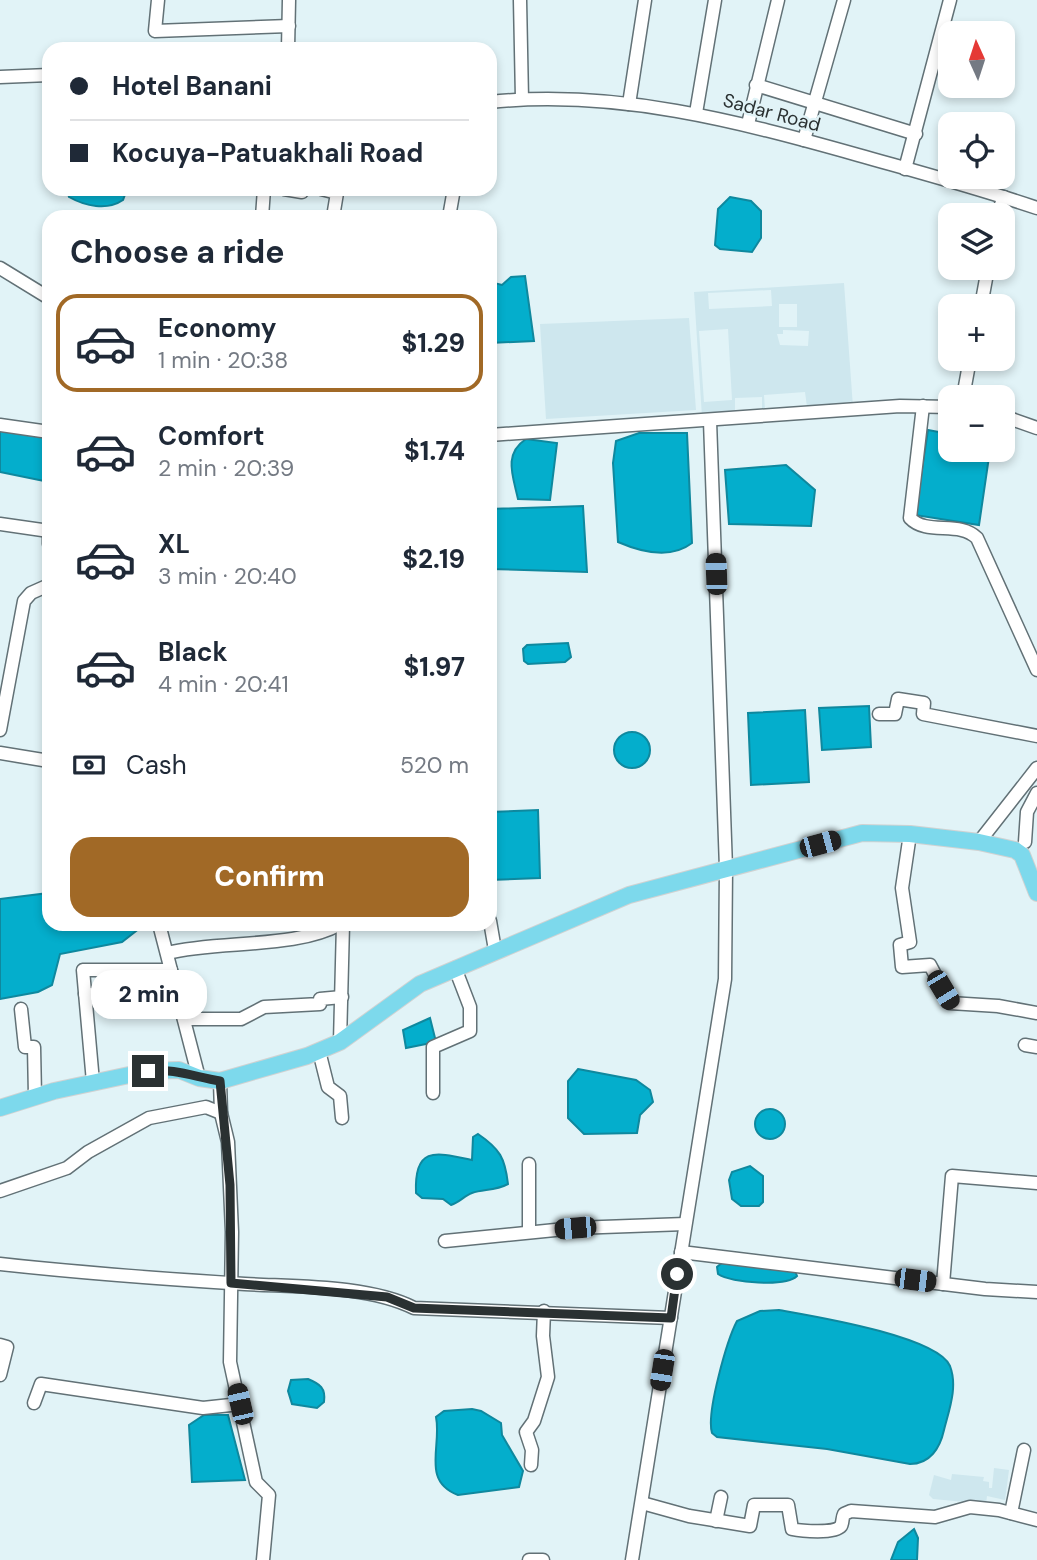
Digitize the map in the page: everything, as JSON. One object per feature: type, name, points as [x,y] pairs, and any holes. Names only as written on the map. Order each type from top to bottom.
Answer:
[{"type":"main road","points":[[0,1108],[35,1096],[93,1082],[162,1069],[179,1070],[199,1078],[220,1081],[319,1051],[340,1042],[420,985],[495,950],[629,895],[862,833],[910,834],[1026,845],[1021,855],[1037,893]]},
{"type":"street","points":[[158,0],[155,31],[289,26]]},
{"type":"street","points":[[288,42],[289,0]]},
{"type":"street","points":[[520,0],[522,99]]},
{"type":"street","points":[[629,104],[645,0]]},
{"type":"street","points":[[696,113],[715,0]]},
{"type":"street","points":[[748,124],[778,0]]},
{"type":"street","points":[[804,140],[844,0]]},
{"type":"street","points":[[905,169],[950,0]]},
{"type":"street","points":[[0,77],[42,75]]},
{"type":"street","points":[[756,85],[815,106],[916,134]]},
{"type":"street","name":"Sadar Road","points":[[497,101],[555,97],[696,113],[748,124],[1037,208]]},
{"type":"street","points":[[1002,203],[1004,197]]},
{"type":"street","points":[[0,268],[42,294]]},
{"type":"street","points":[[923,406],[910,518],[923,526],[965,530],[977,538],[1037,670]]},
{"type":"street","points":[[497,435],[938,407]]},
{"type":"street","points":[[1015,420],[1037,428]]},
{"type":"street","points":[[632,1560],[725,979],[726,869],[710,421]]},
{"type":"street","points":[[0,425],[42,431]]},
{"type":"street","points":[[0,524],[42,530]]},
{"type":"street","points":[[0,730],[24,601],[31,593],[42,588]]},
{"type":"street","points":[[879,714],[895,714],[898,699],[924,703],[923,714],[1037,736]]},
{"type":"street","points":[[0,753],[42,760]]},
{"type":"street","points":[[979,842],[1037,768]]},
{"type":"street","points":[[1026,845],[1027,812],[1037,793]]},
{"type":"street","points":[[910,834],[902,888],[910,942],[900,945],[902,967],[930,965],[950,1003],[998,1006],[1037,1013]]},
{"type":"street","points":[[161,931],[199,1078]]},
{"type":"street","points":[[167,953],[221,944],[312,935],[323,931]]},
{"type":"street","points":[[340,1042],[341,931]]},
{"type":"street","points":[[492,931],[495,950]]},
{"type":"street","points":[[433,1093],[433,1047],[470,1031],[470,1007],[456,968]]},
{"type":"street","points":[[93,1082],[83,970],[171,970]]},
{"type":"street","points":[[85,994],[178,997]]},
{"type":"street","points":[[184,1019],[241,1019],[264,1007],[320,1004],[320,999],[342,997]]},
{"type":"street","points":[[22,1009],[25,1047],[34,1047],[35,1096]]},
{"type":"street","points":[[319,1051],[328,1087],[340,1096],[342,1118]]},
{"type":"street","points":[[220,1081],[230,1175],[230,1362],[256,1482],[269,1495],[262,1560]]},
{"type":"street","points":[[0,1191],[66,1168],[108,1140],[149,1118],[197,1108],[222,1113]]},
{"type":"street","points":[[529,1164],[529,1232]]},
{"type":"street","points":[[943,1284],[952,1176],[1037,1183]]},
{"type":"street","points":[[445,1241],[529,1232],[685,1224]]},
{"type":"street","points":[[681,1252],[943,1284],[1037,1292]]},
{"type":"street","points":[[0,1264],[387,1297],[414,1308],[671,1318]]},
{"type":"street","points":[[531,1465],[532,1450],[526,1432],[534,1421],[548,1377],[543,1336],[544,1311]]},
{"type":"street","points":[[0,1345],[6,1347],[0,1375]]},
{"type":"street","points":[[34,1403],[41,1384],[202,1408],[240,1404]]},
{"type":"street","points":[[1011,1513],[1024,1450]]},
{"type":"street","points":[[716,1521],[722,1497]]},
{"type":"street","points":[[642,1503],[716,1521],[750,1526],[754,1505],[788,1505],[792,1529],[803,1532],[836,1529],[841,1525],[844,1514],[851,1511],[935,1517],[970,1507],[1037,1520]]},
{"type":"street","points":[[529,1560],[543,1560]]},
{"type":"shaded area","points":[[844,283],[853,407],[702,417],[694,292]],"holes":[[[771,290],[772,306],[709,309],[708,293]],[[779,304],[797,304],[797,327],[779,327]],[[728,329],[732,400],[704,402],[699,331]],[[783,330],[809,331],[808,346],[780,345],[777,334],[783,334]],[[805,392],[807,407],[765,410],[764,395]],[[762,397],[762,410],[735,411],[735,398]]]},
{"type":"shaded area","points":[[689,318],[696,410],[546,419],[540,324]]},
{"type":"shaded area","points":[[994,1468],[1009,1470],[1005,1500],[987,1496],[986,1504],[933,1499],[929,1495],[934,1475],[951,1480],[952,1474],[984,1477],[983,1481],[989,1482],[989,1488],[992,1488]]},
{"type":"water","points":[[124,196],[117,203],[103,206],[89,205],[69,197]]},
{"type":"water","points":[[730,197],[751,201],[761,211],[761,238],[752,252],[720,249],[715,245],[718,209]]},
{"type":"water","points":[[525,276],[534,341],[497,343],[497,284],[502,285],[511,277]]},
{"type":"water","points":[[0,428],[42,435],[42,481],[0,472]]},
{"type":"water","points":[[928,430],[938,432],[938,462],[988,462],[979,525],[915,515]]},
{"type":"water","points":[[639,433],[687,433],[692,543],[683,548],[655,553],[618,542],[613,463],[616,441]]},
{"type":"water","points":[[526,439],[557,443],[550,500],[518,499],[512,474],[512,459],[514,451]]},
{"type":"water","points":[[786,465],[815,490],[811,526],[729,524],[725,470]]},
{"type":"water","points":[[583,506],[587,572],[497,569],[497,509]]},
{"type":"water","points":[[568,643],[571,657],[565,662],[528,664],[524,661],[523,649],[527,645]]},
{"type":"water","points":[[869,706],[871,747],[822,750],[819,708]]},
{"type":"water","points":[[805,710],[809,782],[751,785],[748,713]]},
{"type":"water","points":[[632,732],[645,737],[650,750],[645,763],[632,768],[619,763],[614,750],[619,737]]},
{"type":"water","points":[[538,810],[540,878],[497,880],[497,812]]},
{"type":"water","points":[[42,894],[42,931],[136,931],[122,942],[60,954],[52,985],[38,992],[0,999],[0,899]]},
{"type":"water","points":[[430,1018],[436,1042],[406,1048],[403,1030]]},
{"type":"water","points":[[578,1069],[636,1080],[650,1090],[653,1102],[640,1115],[637,1133],[584,1134],[568,1118],[568,1081]]},
{"type":"water","points":[[770,1109],[781,1113],[785,1124],[781,1135],[770,1139],[759,1135],[755,1124],[759,1113]]},
{"type":"water","points":[[478,1134],[492,1144],[500,1155],[508,1184],[472,1193],[451,1205],[443,1199],[422,1198],[416,1193],[416,1178],[423,1160],[429,1156],[447,1155],[472,1160],[473,1137]]},
{"type":"water","points":[[750,1166],[763,1176],[763,1202],[759,1206],[741,1206],[732,1199],[729,1180],[732,1172]]},
{"type":"water","points":[[723,1262],[795,1271],[797,1276],[771,1283],[734,1280],[718,1274],[717,1267]]},
{"type":"water","points":[[779,1310],[872,1329],[922,1345],[940,1355],[950,1366],[953,1390],[942,1437],[933,1454],[923,1461],[910,1464],[827,1449],[717,1437],[712,1433],[715,1394],[723,1360],[737,1321],[760,1311]]},
{"type":"water","points":[[308,1379],[319,1385],[324,1393],[324,1402],[317,1408],[292,1404],[288,1391],[291,1380]]},
{"type":"water","points":[[444,1411],[481,1411],[501,1423],[502,1435],[523,1471],[519,1487],[458,1495],[440,1481],[435,1462],[436,1417]]},
{"type":"water","points":[[204,1415],[228,1415],[245,1480],[192,1482],[189,1425]]},
{"type":"water","points":[[914,1529],[918,1538],[917,1560],[891,1560],[898,1542]]},
{"type":"route","points":[[148,1071],[179,1070],[199,1078],[220,1081],[222,1113],[228,1142],[231,1283],[387,1297],[414,1308],[671,1318],[677,1274]]}]
